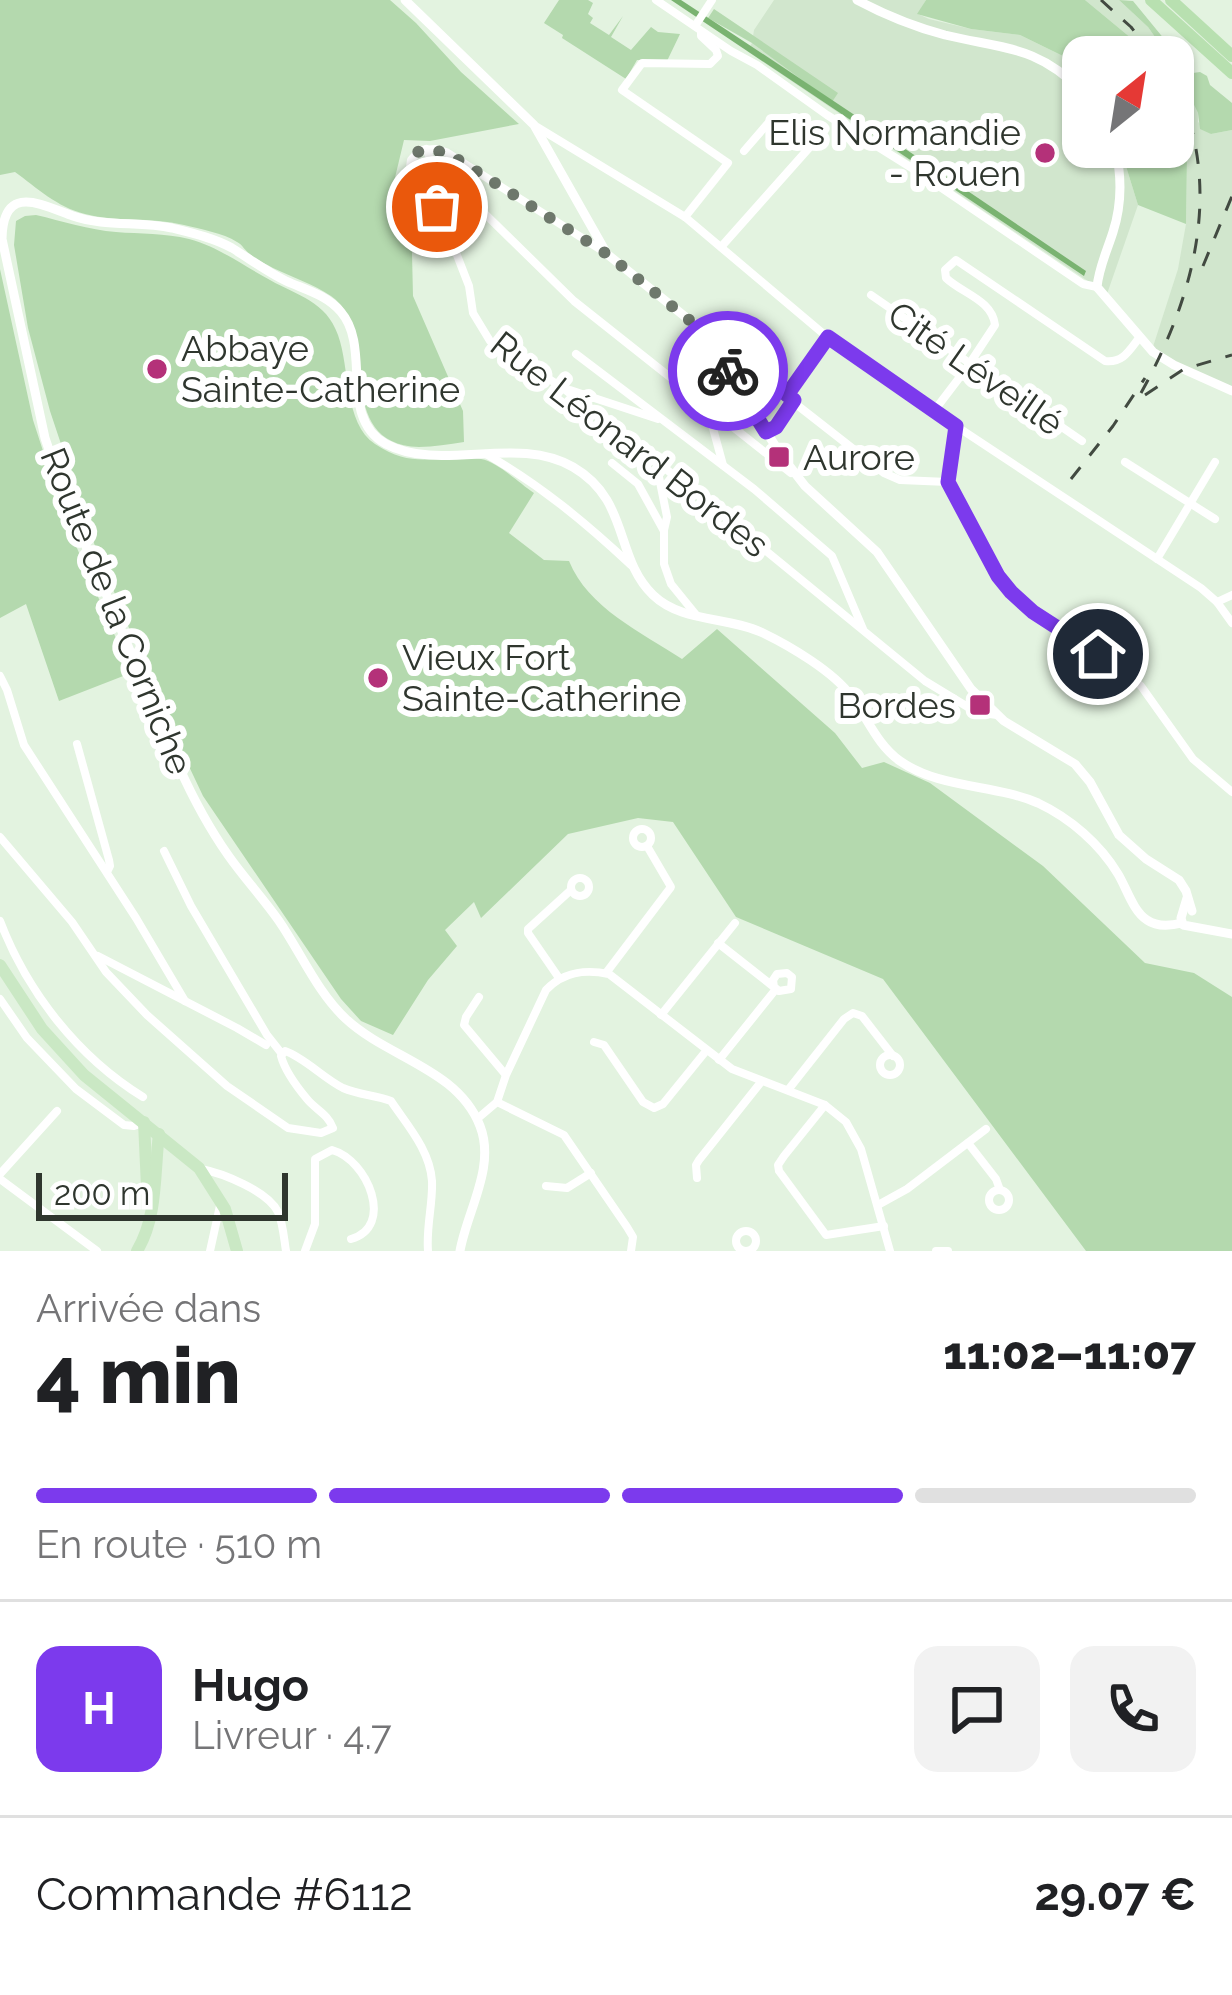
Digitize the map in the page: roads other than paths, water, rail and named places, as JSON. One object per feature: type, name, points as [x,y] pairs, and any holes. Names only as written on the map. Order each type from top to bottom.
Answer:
[{"type":"highway","points":[[1151,0],[1232,73]]},
{"type":"highway","points":[[1171,0],[1232,56]]},
{"type":"main road","points":[[0,965],[42,1029],[83,1075],[199,1168],[221,1201],[237,1251]]},
{"type":"main road","points":[[137,1251],[150,1215],[151,1128]]},
{"type":"street","points":[[405,0],[534,125],[685,217],[828,337],[1218,603],[1232,623]]},
{"type":"street","points":[[656,0],[700,22],[1082,284],[1097,287],[1139,338],[1166,361],[1232,391]]},
{"type":"street","points":[[685,217],[727,166],[726,159],[622,90],[642,63],[715,61],[718,53],[700,36],[700,22],[712,0]]},
{"type":"street","points":[[857,0],[926,29],[1033,55],[1062,73]]},
{"type":"street","points":[[721,247],[809,148],[770,122],[744,151]]},
{"type":"street","points":[[534,125],[607,254]]},
{"type":"street","points":[[426,149],[446,152],[607,254],[884,473],[900,480],[948,482]]},
{"type":"street","points":[[426,149],[432,162],[574,301],[799,479],[877,551],[961,677],[997,715],[1076,764],[1119,835],[1179,880],[1190,918]]},
{"type":"street","name":"Rue Léonard Bordes","points":[[426,149],[415,154],[410,167],[439,209],[469,286],[473,313],[490,341],[563,388],[655,460],[925,682],[976,712],[997,715]]},
{"type":"street","points":[[1097,287],[1119,206],[1118,168]]},
{"type":"street","name":"Route de la Corniche","points":[[477,1119],[446,1083],[357,1028],[326,997],[279,921],[227,854],[188,788],[45,438],[2,239],[5,216],[14,205],[31,200],[90,221],[152,225],[224,244],[286,281],[322,296],[345,316],[352,331],[358,399],[370,430],[386,444],[417,454],[485,453]]},
{"type":"street","points":[[934,411],[995,325],[986,305],[946,278],[945,270],[956,260],[1105,361],[1122,359],[1139,338]]},
{"type":"street","name":"Cité Léveillé","points":[[871,295],[1082,441]]},
{"type":"street","points":[[703,331],[799,479]]},
{"type":"street","points":[[766,432],[776,427],[828,337]]},
{"type":"street","points":[[576,354],[754,489],[832,556],[864,631]]},
{"type":"street","points":[[563,388],[661,420]]},
{"type":"street","points":[[707,407],[723,466]]},
{"type":"street","points":[[956,426],[948,482],[983,551],[1011,592],[1141,686],[1193,759],[1232,792]]},
{"type":"street","points":[[485,453],[548,456],[587,477],[613,509],[635,569],[658,600],[676,610],[761,632],[826,672],[848,691],[889,753],[917,772],[1014,795],[1051,809],[1104,854],[1144,918],[1156,924],[1190,918],[1214,931],[1232,934]]},
{"type":"street","points":[[485,453],[531,480],[635,569]]},
{"type":"street","points":[[655,460],[667,518],[664,564],[671,584],[697,616]]},
{"type":"street","points":[[1125,462],[1215,519]]},
{"type":"street","points":[[1156,560],[1214,462]]},
{"type":"street","points":[[612,463],[638,484],[664,531]]},
{"type":"street","points":[[1218,603],[1232,600]]},
{"type":"street","points":[[0,676],[24,746],[185,1001]]},
{"type":"street","points":[[77,744],[109,860],[106,872]]},
{"type":"street","points":[[0,837],[72,922],[106,972],[147,1015],[227,1086],[288,1127],[329,1131],[333,1122],[309,1102],[283,1066],[164,851]]},
{"type":"street","points":[[606,974],[671,887],[647,846]]},
{"type":"street","points":[[559,978],[528,928],[571,890]]},
{"type":"street","points":[[0,921],[29,983],[96,1064],[143,1097]]},
{"type":"street","points":[[661,1015],[735,922]]},
{"type":"street","points":[[718,943],[775,988],[718,1060]]},
{"type":"street","points":[[96,956],[281,1055],[291,1052],[344,1088],[391,1101],[429,1163],[428,1251]]},
{"type":"street","points":[[460,1251],[485,1163],[477,1119],[496,1102],[546,990],[559,978],[591,970],[606,974],[732,1070],[825,1105],[846,1122],[856,1139],[890,1251]]},
{"type":"street","points":[[16,992],[29,983]]},
{"type":"street","points":[[479,997],[464,1025],[506,1075]]},
{"type":"street","points":[[0,998],[27,1038],[76,1089],[124,1125],[151,1128]]},
{"type":"street","points":[[788,1090],[844,1018],[853,1013],[862,1016],[893,1056]]},
{"type":"street","points":[[594,1042],[604,1045],[643,1102],[654,1108],[663,1104],[706,1051]]},
{"type":"street","points":[[697,1178],[696,1165],[762,1081]]},
{"type":"street","points":[[496,1102],[564,1135],[633,1237],[631,1251]]},
{"type":"street","points":[[825,1105],[780,1161],[779,1171],[826,1234],[884,1226]]},
{"type":"street","points":[[57,1111],[0,1176],[98,1251]]},
{"type":"street","points":[[878,1205],[907,1189],[986,1129]]},
{"type":"street","points":[[968,1143],[1000,1190]]},
{"type":"street","points":[[305,1251],[315,1224],[314,1159],[332,1150],[344,1153],[361,1168],[373,1202],[368,1230],[351,1239]]},
{"type":"street","points":[[199,1168],[226,1175],[274,1205],[286,1251]]},
{"type":"street","points":[[546,1186],[567,1187],[591,1173]]},
{"type":"street","points":[[210,1251],[221,1201]]},
{"type":"street","points":[[936,1251],[949,1251]]},
{"type":"railway","points":[[1101,0],[1138,36]]},
{"type":"railway","points":[[1141,393],[1189,279],[1200,199],[1194,141]]},
{"type":"railway","points":[[1203,266],[1232,196]]},
{"type":"railway","points":[[1145,395],[1184,369],[1232,355]]},
{"type":"railway","points":[[1071,479],[1145,378]]},
{"type":"place","name":"Elis Normandie - Rouen","points":[[1045,153]]},
{"type":"place","name":"Abbaye Sainte-Catherine","points":[[157,369]]},
{"type":"place","name":"Aurore","points":[[779,457]]},
{"type":"place","name":"Vieux Fort Sainte-Catherine","points":[[378,678]]},
{"type":"place","name":"Bordes","points":[[980,705]]}]
